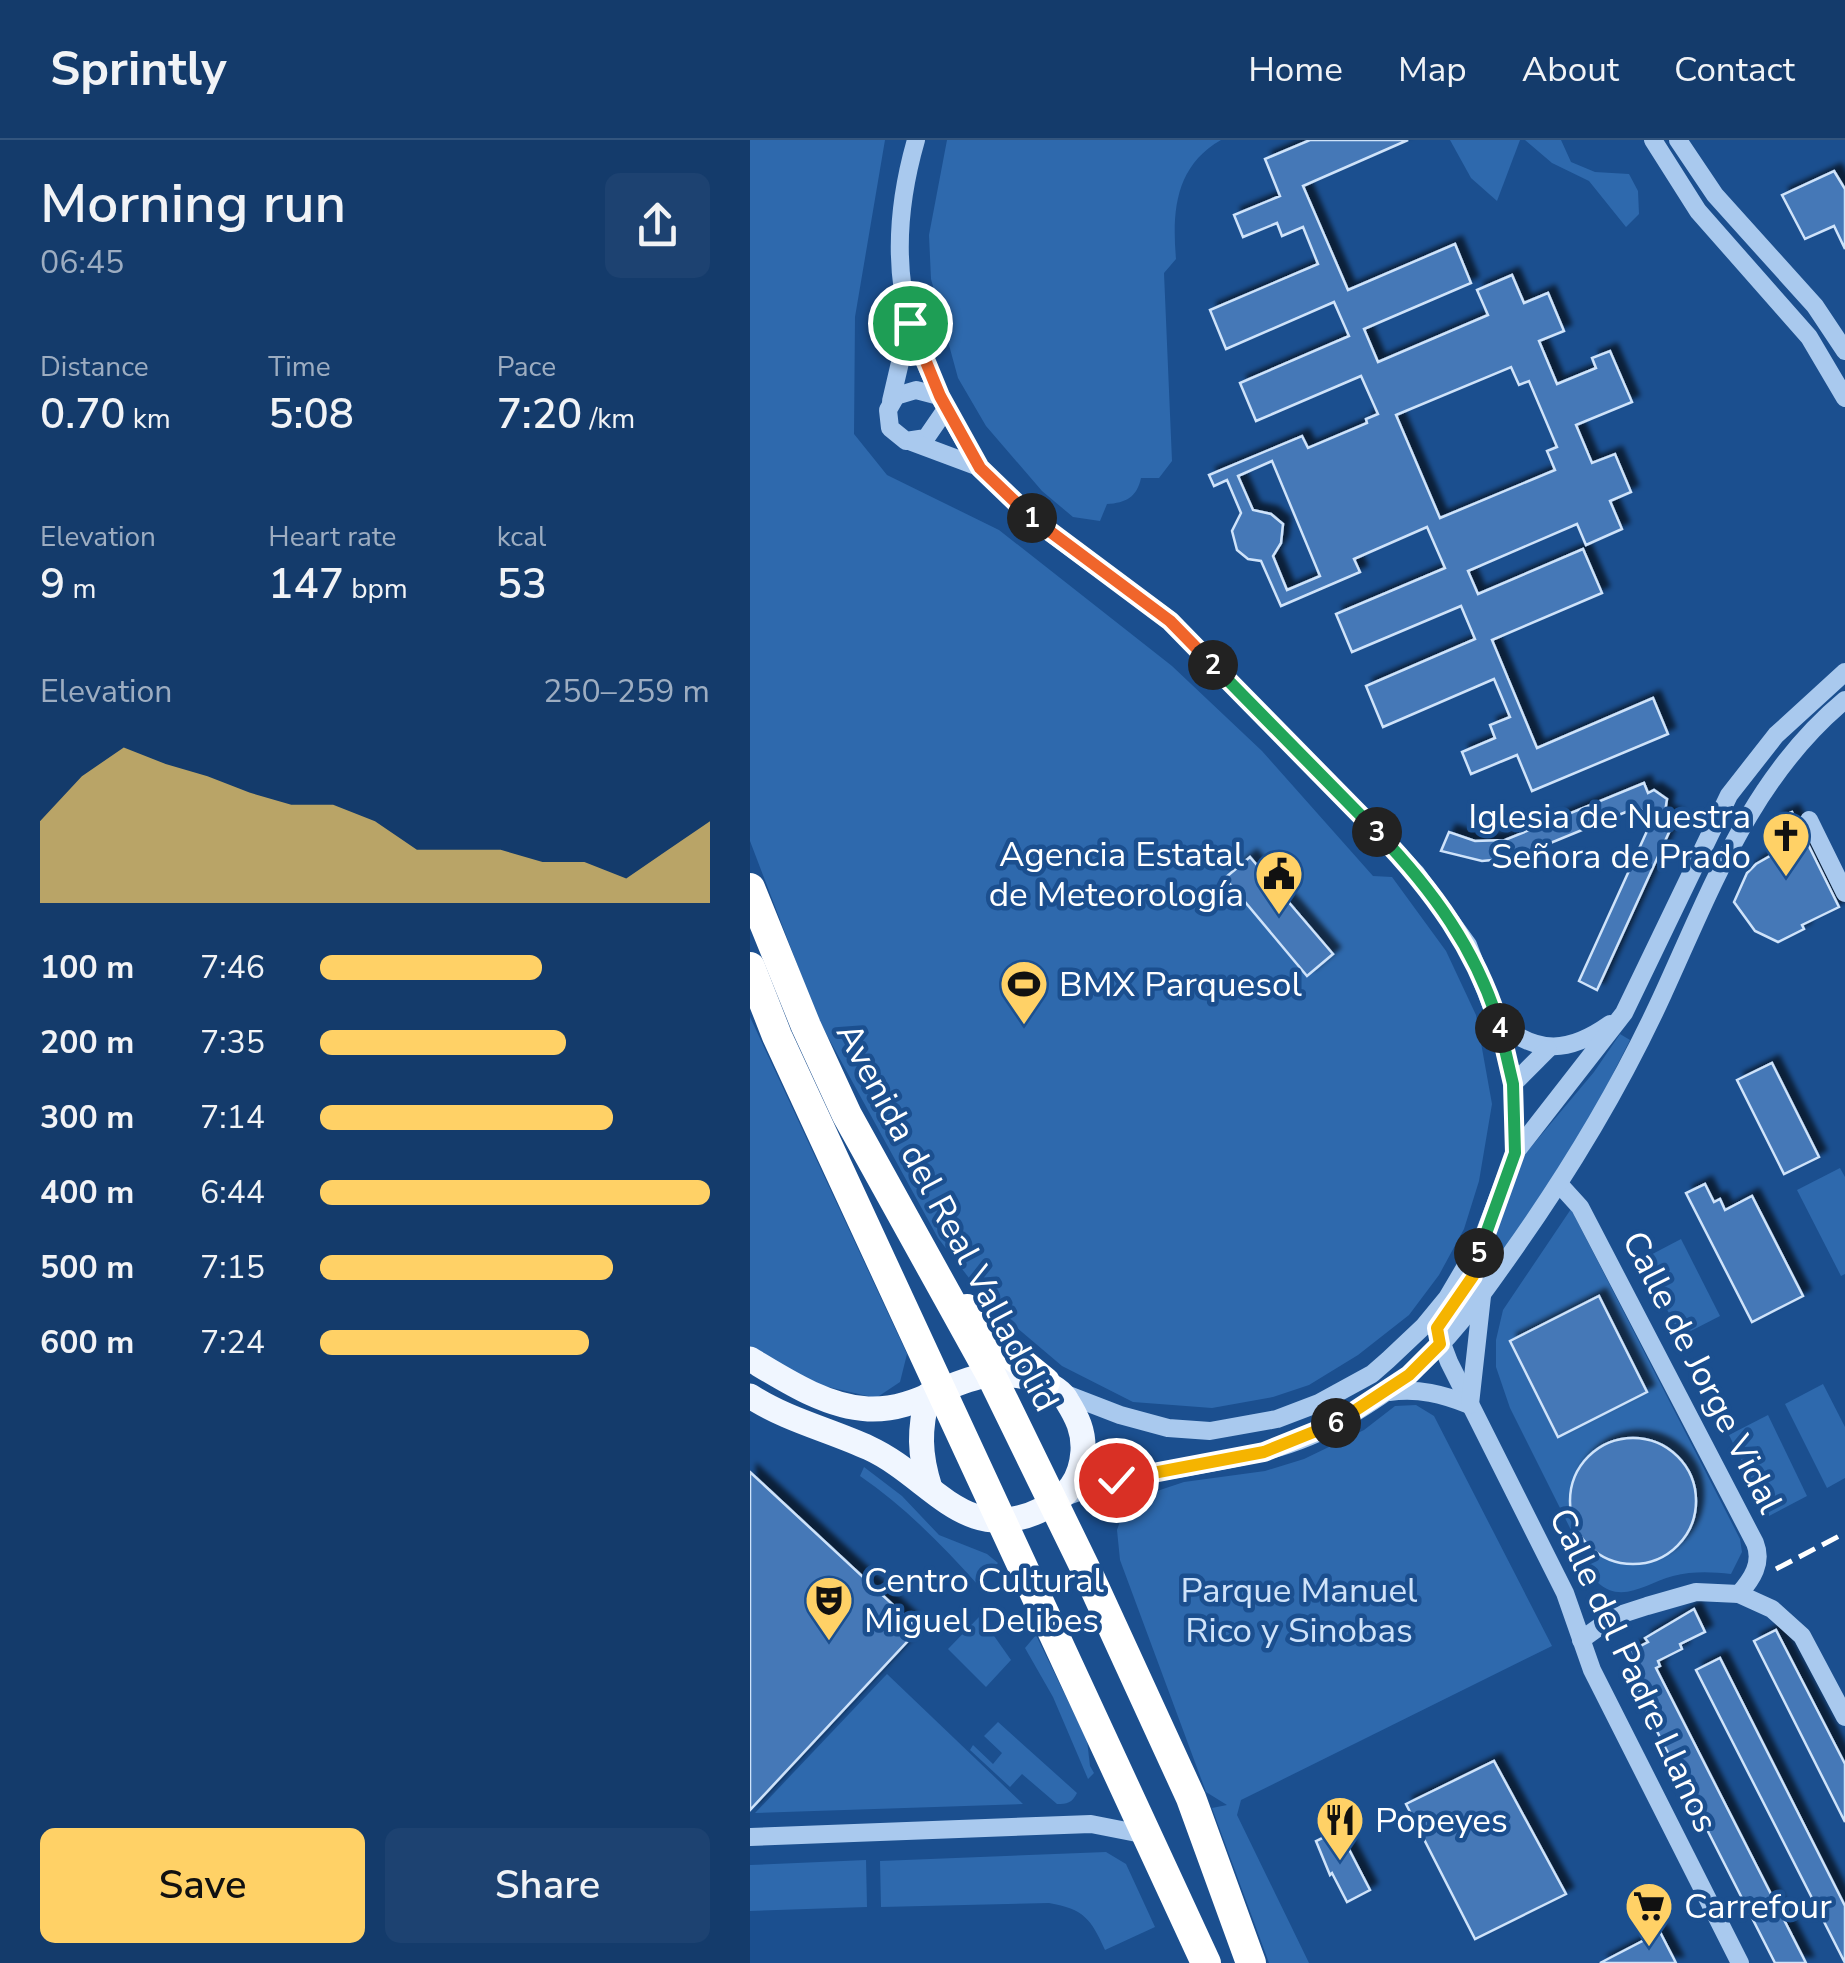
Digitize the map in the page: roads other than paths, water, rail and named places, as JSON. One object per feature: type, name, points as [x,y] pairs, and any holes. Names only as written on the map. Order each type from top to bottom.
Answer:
[{"type":"highway","name":"Avenida del Real Valladolid","points":[[750,888],[847,1115],[1061,1500],[1191,1798],[1251,1963]]},
{"type":"highway","name":"Avenida del Real Valladolid","points":[[750,967],[935,1392],[1002,1523],[1112,1808],[1148,1835],[1206,1963]]},
{"type":"highway","points":[[936,1276],[1007,1352],[1054,1388]]},
{"type":"main road","points":[[750,1359],[784,1380],[837,1404],[871,1410],[990,1373],[1020,1374],[1054,1388],[1078,1420],[1084,1440],[1082,1464],[1061,1500],[1032,1515],[1002,1523],[956,1509],[870,1448],[820,1430],[750,1396]]},
{"type":"main road","points":[[930,1488],[921,1461],[920,1439],[935,1392]]},
{"type":"street","points":[[916,140],[903,184],[899,246],[910,323],[943,402],[980,468],[1038,524],[1170,621],[1416,873],[1468,945],[1498,1023],[1513,1084],[1515,1153]]},
{"type":"street","points":[[1653,140],[1698,211],[1809,338],[1845,398]]},
{"type":"street","points":[[1678,140],[1715,195],[1815,306],[1845,351]]},
{"type":"street","points":[[910,323],[887,416],[890,428],[899,437],[980,468]]},
{"type":"street","points":[[891,402],[910,390],[943,402]]},
{"type":"street","points":[[912,442],[932,433],[943,402]]},
{"type":"street","points":[[1440,1344],[1437,1328],[1473,1276],[1483,1237],[1515,1153],[1624,1013],[1728,795],[1776,735],[1845,672]]},
{"type":"street","points":[[1061,1500],[1103,1482],[1264,1452],[1340,1422],[1409,1375],[1440,1344],[1482,1296],[1560,1185],[1632,1056],[1743,822],[1782,765],[1845,700]]},
{"type":"street","points":[[1809,820],[1845,893]]},
{"type":"street","points":[[1513,1084],[1548,1049],[1589,1038],[1624,1013]]},
{"type":"street","points":[[1498,1023],[1519,1040],[1548,1049]]},
{"type":"street","name":"Calle de Jorge Vidal","points":[[1560,1185],[1580,1207],[1755,1543],[1758,1562],[1751,1581],[1739,1594]]},
{"type":"street","points":[[1054,1388],[1109,1411],[1168,1428],[1210,1431],[1278,1419],[1319,1403],[1372,1374],[1403,1347],[1447,1298],[1483,1237]]},
{"type":"street","points":[[1384,1393],[1436,1392],[1470,1405],[1482,1296]]},
{"type":"street","points":[[1403,1347],[1440,1344]]},
{"type":"street","name":"Calle del Padre Llanos","points":[[1440,1344],[1565,1593],[1592,1670],[1740,1963]]},
{"type":"street","points":[[1581,1640],[1613,1617],[1647,1606],[1696,1592],[1739,1594],[1772,1609],[1802,1636],[1845,1718]]},
{"type":"street","points":[[750,1837],[1112,1808],[1148,1835]]},
{"type":"railway","points":[[1776,1569],[1845,1533]]},
{"type":"place","name":"Iglesia de Nuestra Señora de Prado","points":[[1786,878]]},
{"type":"place","name":"Agencia Estatal de Meteorología","points":[[1279,916]]},
{"type":"place","name":"BMX Parquesol","points":[[1024,1026]]},
{"type":"place","name":"Centro Cultural Miguel Delibes","points":[[829,1642]]},
{"type":"place","name":"Popeyes","points":[[1340,1862]]},
{"type":"place","name":"Carrefour","points":[[1649,1948]]},
{"type":"park label","name":"Parque Manuel Rico y Sinobas","points":[[1299,1610]]}]
